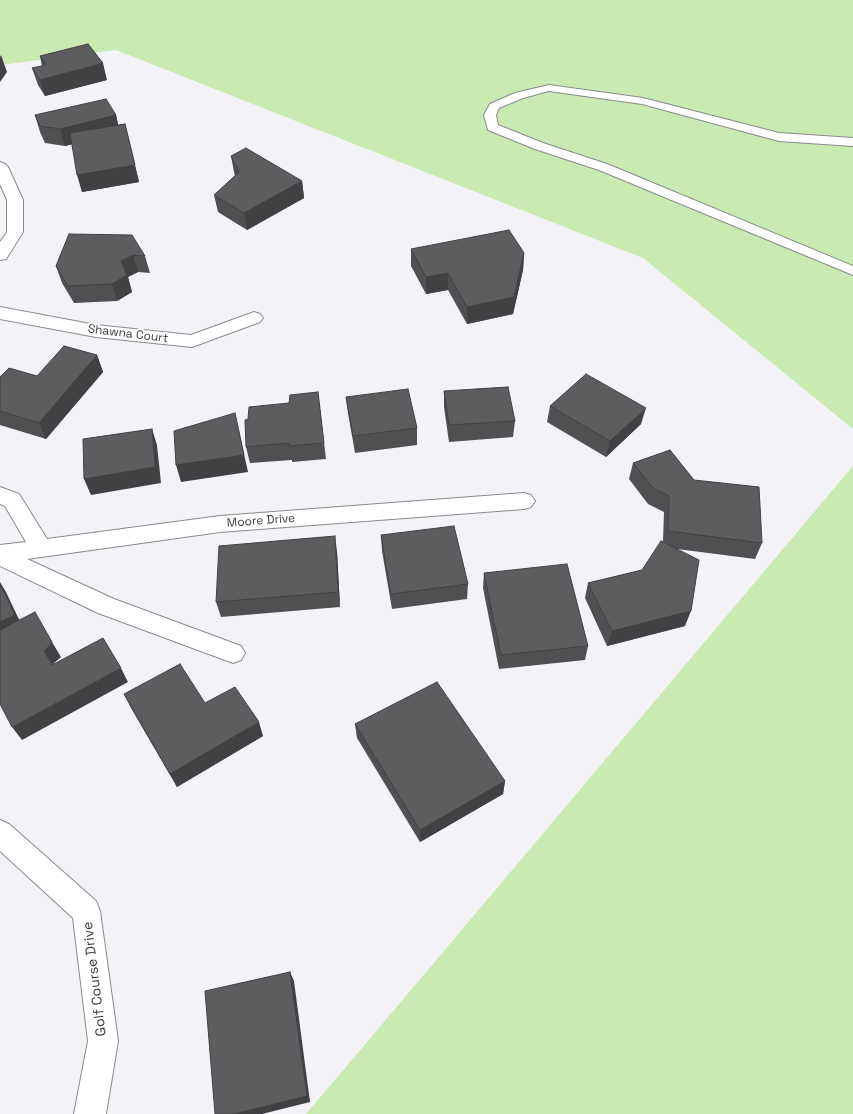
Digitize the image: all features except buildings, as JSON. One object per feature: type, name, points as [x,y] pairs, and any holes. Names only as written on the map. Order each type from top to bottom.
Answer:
[{"type":"street","points":[[0,166],[14,200],[15,232],[0,255]]},
{"type":"street","name":"Shawna Court","points":[[0,313],[96,331],[192,341],[254,318]]},
{"type":"street","points":[[0,495],[12,500],[41,548]]},
{"type":"street","name":"Moore Drive","points":[[0,555],[41,548],[220,524],[524,501]]},
{"type":"street","points":[[0,555],[106,606],[233,653]]},
{"type":"street","name":"Golf Course Drive","points":[[0,833],[86,911],[103,1040],[90,1114]]},
{"type":"lane","points":[[853,142],[779,137],[643,101],[549,88],[519,95],[494,106],[490,115],[492,127],[539,146],[603,167],[853,271]]},
{"type":"green space","points":[[0,0],[853,0],[853,429],[643,258],[116,50],[0,65]]},
{"type":"green space","points":[[853,466],[853,1114],[306,1114],[373,1035]]}]
